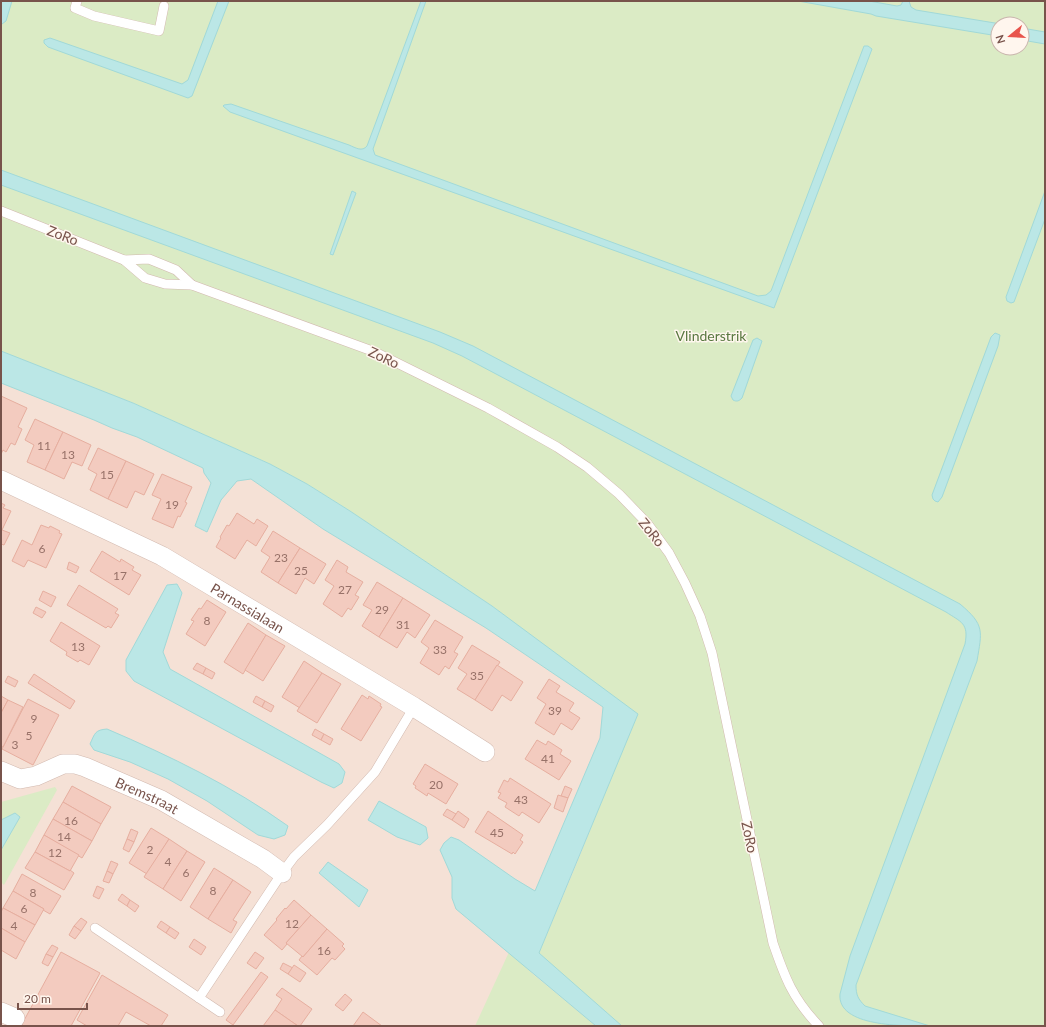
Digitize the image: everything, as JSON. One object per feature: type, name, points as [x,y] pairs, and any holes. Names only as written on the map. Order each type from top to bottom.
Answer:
[{"type":"street","name":"Parnassialaan","points":[[1,480],[162,556],[414,707],[485,752]]},
{"type":"street","name":"Bremstraat","points":[[1,771],[20,779],[36,776],[63,764],[75,764],[85,767],[161,800],[262,859],[282,874]]},
{"type":"lane","points":[[77,1],[75,8],[94,16],[159,31],[164,6]]},
{"type":"lane","name":"ZoRo","points":[[1,211],[124,260],[145,278],[165,284],[192,285],[375,352],[488,408],[557,447],[587,467],[619,494],[647,523],[668,553],[685,583],[700,616],[712,653],[773,943],[782,971],[794,995],[805,1011],[819,1026]]},
{"type":"lane","name":"ZoRo","points":[[124,260],[149,259],[176,270],[192,285]]},
{"type":"lane","points":[[199,998],[294,857],[327,825],[375,772],[414,707]]},
{"type":"lane","points":[[95,928],[220,1012]]},
{"type":"shaded area","points":[[1,328],[663,712],[609,1026],[1,1026]]},
{"type":"green space","name":"Vlinderstrik","points":[[1,1],[1045,1],[1045,1026],[609,1026],[539,953],[637,714],[492,606],[307,484],[270,464],[133,403],[1,351]]},
{"type":"green space","points":[[55,787],[57,790],[4,885],[1,882],[1,850],[20,817],[15,813],[1,820],[1,802]]},
{"type":"green space","points":[[509,952],[534,975],[596,1026],[475,1026]]},
{"type":"water","points":[[1,1],[12,1],[6,21],[2,24],[1,24]]},
{"type":"water","points":[[218,1],[229,1],[192,96],[188,98],[48,47],[44,43],[44,40],[50,38],[182,84],[188,80]]},
{"type":"water","points":[[421,1],[426,1],[373,149],[375,155],[758,296],[766,295],[771,291],[864,46],[868,46],[872,49],[774,308],[230,112],[223,106],[231,104],[356,148],[365,148]]},
{"type":"water","points":[[798,1],[869,1],[897,6],[901,5],[903,1],[909,1],[911,7],[916,10],[990,22],[990,35],[876,16]]},
{"type":"water","points":[[1030,29],[1045,32],[1045,44],[1030,41]]},
{"type":"water","points":[[1,170],[440,332],[473,346],[960,604],[968,611],[978,623],[980,629],[980,642],[977,661],[856,985],[858,997],[865,1006],[930,1026],[889,1025],[860,1019],[849,1013],[842,1005],[840,994],[850,956],[965,644],[965,627],[960,621],[946,612],[462,356],[433,343],[1,185]]},
{"type":"water","points":[[352,191],[356,193],[333,255],[330,254]]},
{"type":"water","points":[[1045,191],[1045,219],[1014,302],[1011,303],[1007,301],[1006,297]]},
{"type":"water","points":[[995,333],[1000,335],[998,346],[942,497],[938,502],[935,501],[932,495],[991,337]]},
{"type":"water","points":[[757,338],[762,341],[742,398],[738,401],[734,401],[731,396],[753,340]]},
{"type":"water","points":[[1,351],[133,403],[270,464],[307,484],[492,606],[638,714],[539,953],[622,1026],[596,1026],[456,909],[452,898],[452,877],[440,850],[444,843],[451,837],[459,840],[535,891],[600,738],[603,707],[486,628],[323,529],[251,479],[237,481],[221,500],[207,532],[195,526],[211,483],[204,473],[203,468],[137,437],[1,383]]},
{"type":"water","points":[[177,584],[182,593],[163,652],[170,669],[339,764],[345,772],[342,783],[334,788],[321,782],[134,681],[126,671],[126,660],[167,585]]},
{"type":"water","points":[[107,729],[177,761],[223,785],[267,811],[288,826],[285,835],[274,839],[258,835],[207,801],[168,779],[130,762],[94,750],[90,744],[94,735],[100,730]]},
{"type":"water","points":[[379,801],[426,827],[428,838],[420,845],[397,837],[368,820]]},
{"type":"water","points":[[15,813],[20,817],[1,850],[1,820]]},
{"type":"water","points":[[328,862],[368,890],[359,907],[319,873]]},
{"type":"building","points":[[1,396],[27,408],[18,427],[22,429],[15,445],[11,443],[6,452],[3,450],[1,454]]},
{"type":"building","points":[[35,419],[63,432],[45,470],[27,462],[34,445],[25,440]]},
{"type":"building","points":[[63,432],[91,445],[82,466],[72,462],[64,479],[45,470]]},
{"type":"building","points":[[98,448],[126,461],[108,499],[90,490],[97,474],[88,469]]},
{"type":"building","points":[[126,461],[154,474],[144,495],[135,491],[127,508],[108,499]]},
{"type":"building","points":[[162,474],[192,487],[185,502],[187,503],[180,517],[178,516],[173,528],[152,519],[161,499],[152,495]]},
{"type":"building","points":[[1,503],[5,505],[3,508],[11,511],[2,530],[10,533],[4,545],[1,544]]},
{"type":"building","points":[[237,513],[254,524],[257,519],[268,526],[256,546],[247,540],[235,559],[216,547],[227,525],[229,526]]},
{"type":"building","points":[[41,525],[49,528],[50,526],[60,531],[59,533],[62,534],[46,568],[28,560],[24,567],[12,561],[22,540],[32,545]]},
{"type":"building","points":[[273,531],[300,548],[278,583],[261,572],[270,557],[261,551]]},
{"type":"building","points":[[300,548],[326,564],[314,584],[305,578],[296,594],[278,583]]},
{"type":"building","points":[[102,551],[120,562],[121,559],[134,567],[132,570],[141,575],[129,595],[90,571]]},
{"type":"building","points":[[337,560],[348,567],[346,572],[363,582],[355,595],[359,597],[351,610],[348,608],[342,617],[323,604],[334,586],[325,580]]},
{"type":"building","points":[[69,562],[79,567],[76,573],[67,569]]},
{"type":"building","points":[[377,582],[403,598],[379,637],[362,626],[372,610],[363,605]]},
{"type":"building","points":[[79,585],[118,609],[115,613],[119,615],[111,628],[108,626],[106,628],[67,605]]},
{"type":"building","points":[[43,591],[56,597],[51,607],[39,600]]},
{"type":"building","points":[[403,598],[430,615],[415,638],[407,632],[397,648],[379,637]]},
{"type":"building","points":[[207,600],[226,612],[205,646],[186,634],[194,621],[191,620],[199,608],[201,609]]},
{"type":"building","points":[[36,607],[46,612],[42,618],[33,613]]},
{"type":"building","points":[[435,620],[463,637],[454,652],[458,654],[449,669],[445,666],[439,675],[420,663],[429,648],[421,642]]},
{"type":"building","points":[[61,622],[100,646],[89,665],[80,660],[78,662],[66,655],[67,652],[50,641]]},
{"type":"building","points":[[248,623],[266,635],[243,674],[224,662]]},
{"type":"building","points":[[266,635],[285,646],[263,681],[245,670]]},
{"type":"building","points":[[472,645],[500,662],[475,700],[457,689],[467,674],[458,668]]},
{"type":"building","points":[[304,661],[322,673],[300,708],[282,697]]},
{"type":"building","points":[[197,663],[206,668],[203,674],[193,669]]},
{"type":"building","points":[[497,665],[523,682],[511,701],[502,695],[492,711],[475,700]]},
{"type":"building","points":[[206,668],[215,673],[212,679],[203,674]]},
{"type":"building","points":[[322,673],[341,684],[317,723],[297,711]]},
{"type":"building","points":[[34,674],[75,701],[70,709],[28,683]]},
{"type":"building","points":[[8,676],[18,681],[15,687],[5,682]]},
{"type":"building","points":[[549,679],[560,686],[556,692],[574,703],[569,711],[580,718],[572,730],[561,723],[554,735],[535,723],[546,704],[537,698]]},
{"type":"building","points":[[362,695],[368,699],[369,696],[381,704],[380,706],[382,707],[361,741],[341,729]]},
{"type":"building","points":[[1,696],[8,700],[1,713]]},
{"type":"building","points":[[256,696],[265,701],[262,707],[253,702]]},
{"type":"building","points":[[28,699],[59,715],[33,765],[2,749]]},
{"type":"building","points":[[8,700],[23,707],[3,747],[1,746],[1,713]]},
{"type":"building","points":[[265,701],[274,706],[271,712],[262,707]]},
{"type":"building","points":[[315,729],[324,734],[321,740],[312,735]]},
{"type":"building","points":[[324,734],[333,739],[330,745],[321,740]]},
{"type":"building","points":[[537,740],[546,745],[548,741],[562,750],[560,754],[571,761],[559,780],[525,759]]},
{"type":"building","points":[[425,764],[458,784],[446,804],[428,793],[427,796],[415,788],[416,786],[413,784]]},
{"type":"building","points":[[510,778],[551,804],[539,823],[522,812],[519,816],[505,807],[507,803],[498,798],[501,793],[498,792],[504,780],[508,782]]},
{"type":"building","points":[[72,786],[111,807],[101,824],[63,802]]},
{"type":"building","points":[[565,786],[572,789],[568,798],[561,796]]},
{"type":"building","points":[[558,795],[568,798],[563,812],[554,808]]},
{"type":"building","points":[[63,802],[101,824],[92,841],[53,819]]},
{"type":"building","points":[[447,809],[456,814],[452,820],[443,815]]},
{"type":"building","points":[[458,811],[469,819],[464,828],[452,820]]},
{"type":"building","points":[[488,811],[523,835],[520,840],[523,842],[515,854],[513,852],[512,854],[475,832]]},
{"type":"building","points":[[53,819],[92,841],[82,858],[44,835]]},
{"type":"building","points":[[151,828],[169,839],[147,874],[129,863]]},
{"type":"building","points":[[131,829],[138,832],[134,842],[127,839]]},
{"type":"building","points":[[44,835],[79,855],[70,871],[35,852]]},
{"type":"building","points":[[127,839],[134,842],[129,852],[123,849]]},
{"type":"building","points":[[169,839],[187,851],[163,889],[144,877]]},
{"type":"building","points":[[187,851],[205,862],[181,901],[163,889]]},
{"type":"building","points":[[35,852],[74,873],[64,890],[25,868]]},
{"type":"building","points":[[111,861],[118,864],[113,874],[107,871]]},
{"type":"building","points":[[214,868],[233,880],[208,919],[190,907]]},
{"type":"building","points":[[107,871],[113,874],[109,883],[103,881]]},
{"type":"building","points":[[22,874],[61,896],[50,914],[13,891]]},
{"type":"building","points":[[233,880],[251,892],[233,920],[237,922],[231,933],[208,919]]},
{"type":"building","points":[[97,886],[104,889],[99,899],[93,896]]},
{"type":"building","points":[[13,891],[44,909],[35,925],[3,908]]},
{"type":"building","points":[[122,894],[130,900],[127,906],[118,900]]},
{"type":"building","points":[[130,900],[139,906],[135,912],[127,906]]},
{"type":"building","points":[[294,900],[311,915],[286,943],[287,944],[282,950],[264,935],[285,908],[286,909]]},
{"type":"building","points":[[3,908],[35,925],[25,942],[1,928],[1,912]]},
{"type":"building","points":[[311,915],[327,929],[303,957],[286,943]]},
{"type":"building","points":[[81,918],[87,922],[81,931],[74,926]]},
{"type":"building","points":[[161,921],[170,927],[166,933],[157,927]]},
{"type":"building","points":[[74,926],[81,931],[75,939],[69,935]]},
{"type":"building","points":[[170,927],[179,933],[175,939],[166,933]]},
{"type":"building","points":[[1,928],[25,942],[16,959],[1,950]]},
{"type":"building","points":[[327,929],[344,944],[342,946],[345,949],[335,960],[332,958],[317,975],[299,960]]},
{"type":"building","points":[[194,939],[206,947],[201,955],[189,947]]},
{"type":"building","points":[[52,945],[58,948],[53,957],[46,954]]},
{"type":"building","points":[[61,952],[100,973],[71,1026],[21,1026]]},
{"type":"building","points":[[255,952],[264,958],[256,969],[247,963]]},
{"type":"building","points":[[46,954],[53,957],[48,966],[42,963]]},
{"type":"building","points":[[283,963],[293,968],[288,974],[280,969]]},
{"type":"building","points":[[294,965],[306,973],[300,982],[288,974]]},
{"type":"building","points":[[261,972],[268,977],[233,1025],[226,1020]]},
{"type":"building","points":[[102,975],[168,1015],[161,1026],[151,1026],[126,1012],[118,1026],[87,1026],[77,1020]]},
{"type":"building","points":[[282,988],[312,1009],[300,1026],[275,1010],[282,999],[276,995]]},
{"type":"building","points":[[345,994],[352,1000],[343,1011],[335,1005]]},
{"type":"building","points":[[275,1010],[298,1026],[263,1026]]},
{"type":"building","points":[[363,1012],[382,1026],[353,1026]]}]
